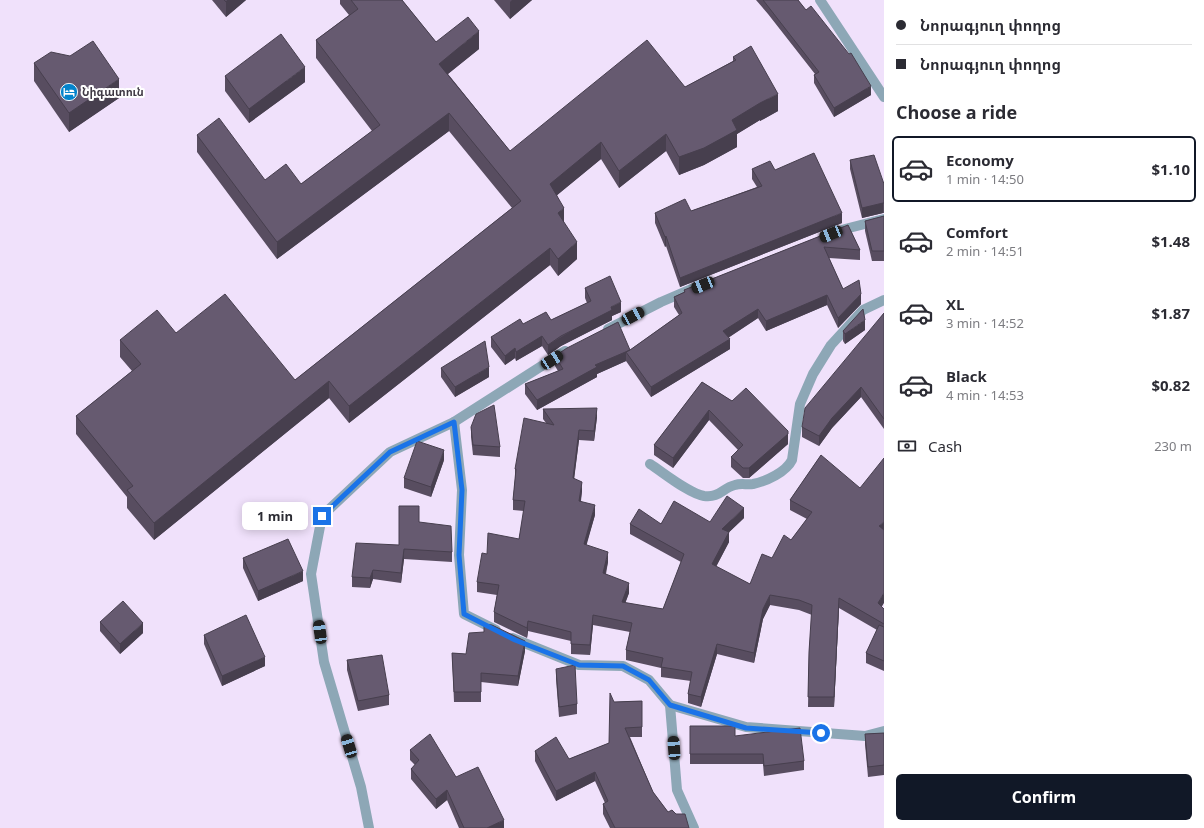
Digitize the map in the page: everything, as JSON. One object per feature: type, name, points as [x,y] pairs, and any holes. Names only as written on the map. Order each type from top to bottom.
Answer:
[{"type":"street","points":[[820,0],[884,97]]},
{"type":"street","points":[[830,234],[884,219]]},
{"type":"street","points":[[599,334],[661,302],[705,284]]},
{"type":"street","points":[[650,464],[684,487],[704,496],[717,495],[737,484],[757,483],[783,471],[789,466],[792,460],[800,404],[813,374],[830,345],[863,310],[884,300]]},
{"type":"street","points":[[369,828],[361,787],[324,662],[311,574],[322,516],[390,452],[454,422],[571,348]]},
{"type":"street","points":[[454,422],[462,490],[459,555],[464,614],[515,640],[579,665],[623,666],[649,680],[670,705],[746,728],[865,736],[884,731]]},
{"type":"street","points":[[670,705],[677,790],[694,828]]},
{"type":"building","points":[[351,0],[402,0],[436,42],[468,17],[479,31],[439,64],[510,151],[647,40],[685,87],[736,60],[733,57],[751,46],[778,94],[732,120],[737,130],[704,148],[679,157],[666,134],[619,171],[601,142],[550,184],[564,208],[558,213],[577,242],[558,259],[550,248],[349,406],[329,381],[154,523],[127,490],[133,486],[76,416],[141,364],[120,340],[157,310],[176,333],[225,294],[295,380],[521,201],[449,113],[277,242],[197,135],[219,118],[265,180],[286,164],[301,184],[380,125],[316,40],[358,9]]},
{"type":"building","points":[[763,0],[798,0],[806,10],[811,6],[849,54],[851,53],[871,86],[834,108],[814,75],[819,72]]},
{"type":"building","points":[[281,34],[305,67],[249,109],[225,76]]},
{"type":"building","points":[[93,41],[119,79],[69,113],[34,63],[51,52],[70,56]]},
{"type":"building","points":[[814,153],[842,213],[680,278],[666,236],[665,237],[655,213],[685,199],[691,211],[762,186],[752,169],[770,161],[775,170]]},
{"type":"building","points":[[874,155],[884,184],[884,203],[862,208],[850,160]]},
{"type":"building","points":[[884,216],[884,251],[872,251],[865,221]]},
{"type":"building","points":[[848,225],[860,250],[824,247],[843,289],[859,280],[861,294],[838,318],[827,295],[766,321],[758,309],[723,331],[730,339],[651,387],[626,352],[682,313],[674,297],[685,292],[684,290]]},
{"type":"building","points":[[610,276],[621,302],[611,307],[612,310],[561,336],[548,345],[542,336],[516,352],[515,348],[505,356],[491,337],[520,319],[523,324],[546,312],[551,320],[591,301],[585,288]]},
{"type":"building","points":[[863,309],[865,320],[845,334],[843,331]]},
{"type":"building","points":[[884,313],[884,419],[861,387],[832,418],[819,436],[802,427],[805,408]]},
{"type":"building","points":[[618,322],[630,350],[595,365],[597,367],[537,400],[525,384],[563,369],[555,356],[567,348]]},
{"type":"building","points":[[485,341],[489,367],[455,387],[441,368]]},
{"type":"building","points":[[702,382],[732,401],[746,388],[788,431],[788,434],[749,468],[743,468],[731,457],[743,445],[709,410],[673,458],[654,445]]},
{"type":"building","points":[[494,405],[500,447],[473,445],[471,427],[476,414]]},
{"type":"building","points":[[597,408],[594,431],[579,430],[573,478],[582,482],[579,501],[595,505],[584,544],[608,552],[603,573],[629,583],[622,602],[663,609],[684,554],[630,524],[639,509],[661,524],[674,501],[710,522],[727,496],[744,508],[722,529],[729,532],[712,564],[750,584],[762,554],[772,558],[784,535],[791,540],[812,512],[790,500],[821,455],[860,488],[884,458],[884,522],[879,526],[884,530],[884,593],[878,603],[884,609],[884,624],[839,598],[834,697],[808,697],[812,605],[799,600],[770,595],[763,609],[754,653],[717,644],[701,697],[688,694],[692,672],[661,667],[663,658],[626,650],[632,623],[593,615],[590,645],[571,644],[571,632],[528,621],[527,628],[494,612],[499,585],[477,582],[482,553],[487,554],[488,533],[519,539],[525,501],[513,500],[515,469],[524,418],[554,425],[543,409]]},
{"type":"building","points":[[417,441],[444,450],[431,487],[404,478]]},
{"type":"building","points":[[399,506],[419,506],[419,522],[451,526],[452,552],[404,549],[401,573],[373,570],[370,578],[352,577],[356,543],[399,545]]},
{"type":"building","points":[[288,539],[303,571],[258,591],[243,558]]},
{"type":"building","points":[[123,601],[143,623],[120,644],[100,622]]},
{"type":"building","points":[[246,615],[265,657],[222,676],[204,635]]},
{"type":"building","points":[[484,624],[492,625],[525,641],[518,676],[481,673],[481,692],[454,692],[452,653],[466,654],[469,633],[484,632]]},
{"type":"building","points":[[879,625],[884,627],[884,661],[866,653]]},
{"type":"building","points":[[382,655],[389,695],[358,701],[347,660]]},
{"type":"building","points":[[575,665],[577,704],[559,707],[556,669]]},
{"type":"building","points":[[610,693],[614,702],[642,701],[642,727],[625,728],[653,792],[668,812],[672,810],[676,814],[685,814],[689,828],[615,828],[603,804],[608,801],[595,772],[556,791],[535,751],[556,737],[569,759],[609,743]]},
{"type":"building","points":[[690,726],[735,726],[735,736],[800,728],[804,761],[764,766],[763,754],[690,754]]},
{"type":"building","points":[[884,733],[884,765],[868,767],[865,734]]},
{"type":"building","points":[[430,734],[456,777],[478,767],[504,820],[487,828],[464,828],[447,790],[436,799],[411,769],[419,760],[410,750]]},
{"type":"place","name":"Նիգատուն","points":[[69,92]]},
{"type":"route","points":[[322,516],[390,452],[454,422],[462,490],[459,555],[464,614],[515,640],[579,665],[623,666],[649,680],[670,705],[746,728],[821,733]]}]
